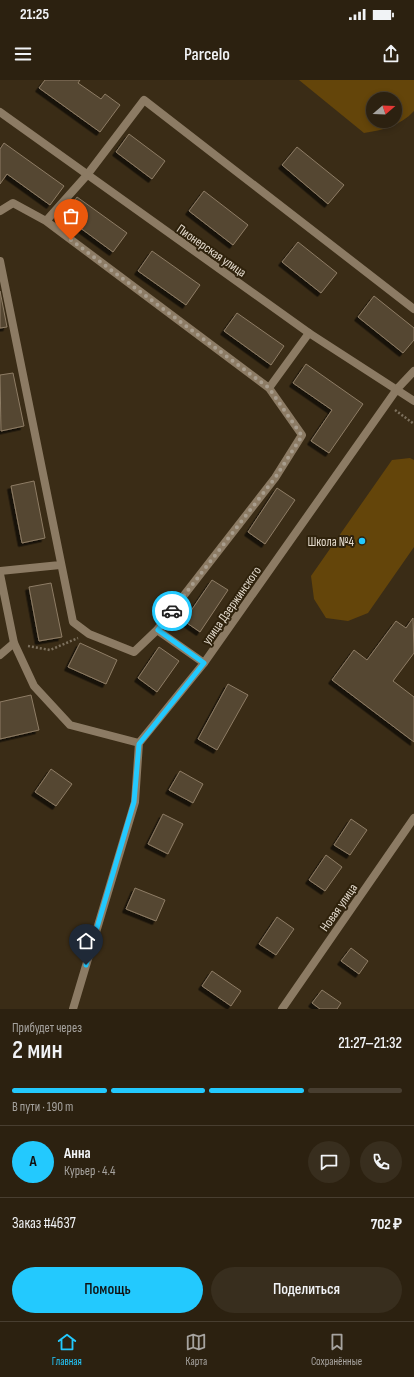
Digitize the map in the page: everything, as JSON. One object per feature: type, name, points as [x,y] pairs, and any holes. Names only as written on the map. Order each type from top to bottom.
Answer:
[{"type":"street","points":[[46,221],[87,175],[144,100],[414,309]]},
{"type":"street","name":"Пионерская улица","points":[[0,112],[309,334],[414,401]]},
{"type":"street","points":[[0,212],[13,202],[46,221],[269,388],[302,436],[275,478],[158,630],[134,652],[114,642],[89,634],[73,622],[60,565],[0,261]]},
{"type":"street","points":[[269,388],[309,334]]},
{"type":"street","name":"улица Дзержинского","points":[[139,744],[204,663],[397,389],[414,371]]},
{"type":"street","points":[[0,571],[60,565]]},
{"type":"street","points":[[0,574],[14,643],[34,686],[70,724],[139,744],[134,802],[73,1009]]},
{"type":"street","points":[[158,630],[204,663]]},
{"type":"street","points":[[0,655],[14,643]]},
{"type":"street","name":"Новая улица","points":[[282,1009],[414,818]]},
{"type":"path","points":[[387,404],[414,424]]},
{"type":"path","points":[[14,643],[50,650],[89,634]]},
{"type":"shaded area","points":[[299,80],[414,80],[414,111],[402,121],[402,92],[366,92],[366,128],[384,128],[364,133]]},
{"type":"shaded area","points":[[410,458],[414,460],[414,547],[368,613],[348,621],[326,618],[314,599],[311,576],[392,460]]},
{"type":"building","points":[[45,80],[80,80],[78,83],[101,99],[105,94],[120,105],[100,132],[39,88]]},
{"type":"building","points":[[129,134],[165,161],[152,179],[116,152]]},
{"type":"building","points":[[4,143],[64,186],[50,205],[7,174],[0,184],[0,149]]},
{"type":"building","points":[[297,147],[344,185],[328,204],[282,165]]},
{"type":"building","points":[[204,191],[248,225],[233,245],[189,211]]},
{"type":"building","points":[[77,197],[127,233],[113,252],[64,216]]},
{"type":"building","points":[[298,242],[337,273],[321,293],[282,262]]},
{"type":"building","points":[[152,251],[200,285],[186,305],[138,271]]},
{"type":"building","points":[[0,291],[7,327],[0,328]]},
{"type":"building","points":[[374,296],[414,328],[414,340],[403,353],[358,317]]},
{"type":"building","points":[[237,313],[284,346],[271,365],[224,331]]},
{"type":"building","points":[[306,364],[363,404],[329,453],[311,441],[332,410],[293,383]]},
{"type":"building","points":[[13,373],[24,426],[1,431],[0,375]]},
{"type":"building","points":[[34,481],[45,538],[22,543],[11,486]]},
{"type":"building","points":[[277,488],[295,500],[265,544],[248,532]]},
{"type":"building","points":[[212,580],[228,590],[200,632],[184,621]]},
{"type":"building","points":[[51,583],[62,637],[39,641],[29,587]]},
{"type":"building","points":[[413,618],[414,653],[393,681],[414,697],[414,742],[332,680],[354,650],[367,660],[396,621],[406,628]]},
{"type":"building","points":[[80,643],[117,660],[106,684],[68,667]]},
{"type":"building","points":[[159,647],[179,661],[157,692],[138,678]]},
{"type":"building","points":[[228,684],[248,695],[217,750],[198,739]]},
{"type":"building","points":[[31,695],[39,730],[0,739],[0,702]]},
{"type":"building","points":[[51,769],[72,784],[56,806],[35,792]]},
{"type":"building","points":[[180,771],[203,784],[193,803],[169,790]]},
{"type":"building","points":[[163,814],[183,824],[168,854],[148,844]]},
{"type":"building","points":[[351,819],[367,830],[350,855],[334,845]]},
{"type":"building","points":[[326,855],[342,867],[325,891],[309,880]]},
{"type":"building","points":[[135,888],[165,900],[156,921],[126,909]]},
{"type":"building","points":[[277,917],[294,929],[276,955],[259,944]]},
{"type":"building","points":[[351,948],[368,961],[359,974],[341,961]]},
{"type":"building","points":[[212,971],[241,991],[231,1006],[202,986]]},
{"type":"building","points":[[322,990],[341,1003],[337,1009],[320,1009],[312,1003]]},
{"type":"way so far","points":[[71,240],[269,388],[302,436],[275,478],[172,611]]},
{"type":"place","name":"Школа №4","points":[[362,541]]},
{"type":"route","points":[[86,965],[134,802],[139,744],[204,663],[158,630],[172,611]]}]
